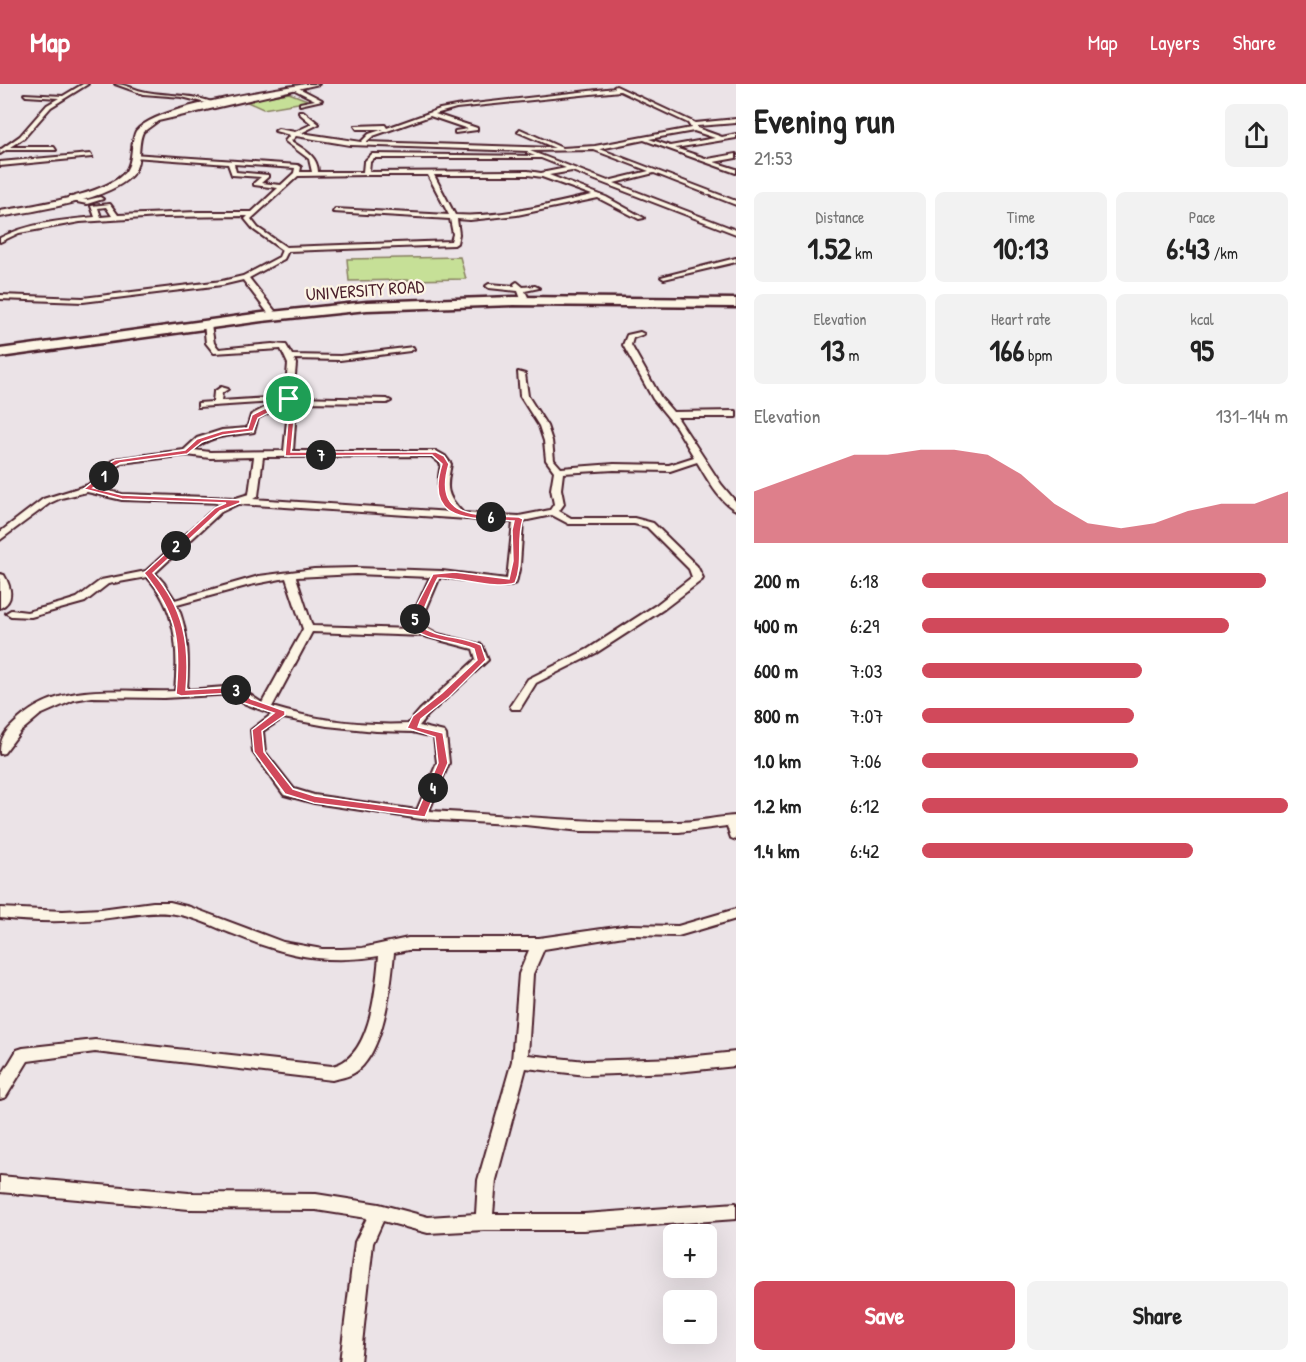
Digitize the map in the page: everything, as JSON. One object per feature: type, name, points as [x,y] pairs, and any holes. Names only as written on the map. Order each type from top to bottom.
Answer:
[{"type":"highway","name":"UNIVERSITY ROAD","points":[[0,353],[271,311],[368,302],[523,293],[736,298]]},
{"type":"highway","name":"UNIVERSITY ROAD","points":[[0,348],[156,328],[322,310],[405,304],[736,303]]},
{"type":"main road","points":[[0,214],[69,199],[87,200],[98,191],[126,176],[132,167],[136,135],[147,124],[174,114],[214,104],[316,84]]},
{"type":"street","points":[[6,148],[30,129],[49,106],[86,84]]},
{"type":"street","points":[[117,84],[143,93],[182,96],[214,104]]},
{"type":"street","points":[[610,84],[694,127],[723,139]]},
{"type":"street","points":[[295,88],[320,100],[302,104]]},
{"type":"street","points":[[363,142],[371,135],[390,127],[430,114],[479,104],[621,89]]},
{"type":"street","points":[[26,95],[66,97]]},
{"type":"street","points":[[724,101],[736,100]]},
{"type":"street","points":[[301,112],[316,124],[291,136],[288,141],[311,157],[316,170]]},
{"type":"street","points":[[430,114],[475,129],[457,132]]},
{"type":"street","points":[[278,130],[337,142],[562,150],[595,148],[694,127],[736,121]]},
{"type":"street","points":[[357,127],[390,127]]},
{"type":"street","points":[[520,131],[562,150]]},
{"type":"street","points":[[670,147],[736,136]]},
{"type":"street","points":[[643,139],[736,171]]},
{"type":"street","points":[[465,140],[469,146],[470,156]]},
{"type":"street","points":[[0,144],[6,148],[54,149]]},
{"type":"street","points":[[413,155],[434,146]]},
{"type":"street","points":[[522,148],[542,158],[736,232]]},
{"type":"street","points":[[595,148],[736,203]]},
{"type":"street","points":[[134,155],[233,161],[298,170],[366,174],[528,173],[541,175],[597,196],[641,218]]},
{"type":"street","points":[[366,174],[369,158],[413,155],[542,158]]},
{"type":"street","points":[[0,164],[90,156]]},
{"type":"street","points":[[458,156],[461,175]]},
{"type":"street","points":[[707,161],[736,156]]},
{"type":"street","points":[[525,157],[528,173]]},
{"type":"street","points":[[233,161],[231,164],[234,174],[266,176],[256,184],[282,187]]},
{"type":"street","points":[[541,175],[572,169]]},
{"type":"street","points":[[298,170],[248,219],[249,223],[285,249],[454,243],[457,230],[453,217],[431,175]]},
{"type":"street","points":[[606,183],[653,172]]},
{"type":"street","points":[[98,191],[105,196],[105,201],[117,219]]},
{"type":"street","points":[[335,211],[482,217],[517,213],[597,196]]},
{"type":"street","points":[[87,200],[105,201]]},
{"type":"street","points":[[87,200],[105,201]]},
{"type":"street","points":[[87,200],[99,220]]},
{"type":"street","points":[[0,240],[17,230],[52,223],[182,214],[252,214]]},
{"type":"street","points":[[718,225],[727,222]]},
{"type":"street","points":[[0,297],[83,300],[222,284],[245,277],[282,258],[285,249]]},
{"type":"street","points":[[664,277],[736,260]]},
{"type":"street","points":[[245,277],[271,311]]},
{"type":"street","points":[[515,281],[523,293]]},
{"type":"street","points":[[489,286],[523,293],[535,288]]},
{"type":"street","points":[[207,324],[210,344],[217,351],[272,346],[283,347],[290,357],[289,399],[292,410],[288,454]]},
{"type":"street","points":[[640,334],[630,337],[627,345],[657,399],[687,435],[698,459],[716,485],[736,507]]},
{"type":"street","points":[[290,357],[340,358],[410,349]]},
{"type":"street","points":[[521,374],[524,396],[543,426],[550,460],[559,471],[556,489],[559,504],[553,512]]},
{"type":"street","points":[[218,404],[216,399],[218,392],[224,389]]},
{"type":"street","points":[[187,452],[200,440],[222,433],[251,430],[254,417],[289,399]]},
{"type":"street","points":[[201,405],[289,399],[387,401]]},
{"type":"street","points":[[671,415],[736,414]]},
{"type":"street","points":[[0,537],[54,497],[87,489],[118,461],[187,452],[259,455],[433,453],[442,458],[446,464],[440,482],[446,504],[459,514]]},
{"type":"street","points":[[11,613],[27,615],[65,605],[81,600],[105,582],[148,573],[218,510],[253,496],[259,455]]},
{"type":"street","points":[[559,471],[615,467],[670,468],[698,459]]},
{"type":"street","points":[[87,489],[122,497],[237,501],[519,519],[553,512],[569,521],[634,521],[650,525],[693,568],[698,578],[660,607],[592,651],[532,681],[516,706]]},
{"type":"street","points":[[170,604],[271,577],[290,575],[363,572],[442,574],[506,583],[512,581],[517,561],[516,530],[519,519]]},
{"type":"street","points":[[148,573],[163,590],[179,623],[182,642],[181,694]]},
{"type":"street","points":[[424,633],[414,626],[415,618],[426,599],[431,582],[436,575],[442,574]]},
{"type":"street","points":[[266,707],[308,629],[290,575]]},
{"type":"street","points":[[0,577],[6,590],[4,601],[0,605]]},
{"type":"street","points":[[308,629],[424,633],[465,641],[478,647],[482,660],[446,695],[417,718],[412,728]]},
{"type":"street","points":[[0,750],[9,733],[35,712],[63,698],[86,693],[181,694],[237,690],[248,701],[282,713],[385,730],[412,728],[440,735],[443,763],[422,814]]},
{"type":"street","points":[[282,713],[257,730],[260,752],[289,792],[314,800],[422,814],[581,826],[679,826],[734,821],[736,835]]},
{"type":"street","points":[[0,914],[50,916],[101,914],[160,907],[190,911],[291,951],[332,957],[408,944],[539,944],[630,930],[678,931],[736,914]]},
{"type":"street","points":[[484,1222],[488,1179],[499,1129],[520,1061],[526,974],[539,944]]},
{"type":"street","points":[[0,1092],[22,1055],[95,1046],[332,1073],[348,1069],[364,1052],[376,1021],[387,949]]},
{"type":"street","points":[[520,1061],[586,1068],[677,1065],[736,1059]]},
{"type":"street","points":[[0,1184],[189,1201],[316,1202],[379,1212],[428,1226],[484,1222],[584,1222],[736,1211]]},
{"type":"street","points":[[350,1362],[354,1307],[364,1242],[379,1212]]},
{"type":"green space","points":[[289,93],[310,101],[263,109],[243,100]]},
{"type":"green space","points":[[460,257],[466,279],[349,281],[347,259]]},
{"type":"route","points":[[289,399],[292,410],[288,454],[433,453],[442,458],[446,464],[440,482],[446,504],[459,514],[519,519],[516,530],[517,561],[510,583],[455,575],[436,575],[415,618],[414,626],[424,633],[465,641],[478,647],[482,660],[446,695],[417,718],[412,728],[440,735],[443,763],[422,814],[314,800],[289,792],[260,752],[257,730],[282,713],[248,701],[237,690],[181,694],[183,673],[179,623],[163,590],[148,573],[218,510],[237,501],[122,497],[87,489],[118,461],[187,452],[200,440],[222,433],[251,430],[254,417],[289,399]]}]
